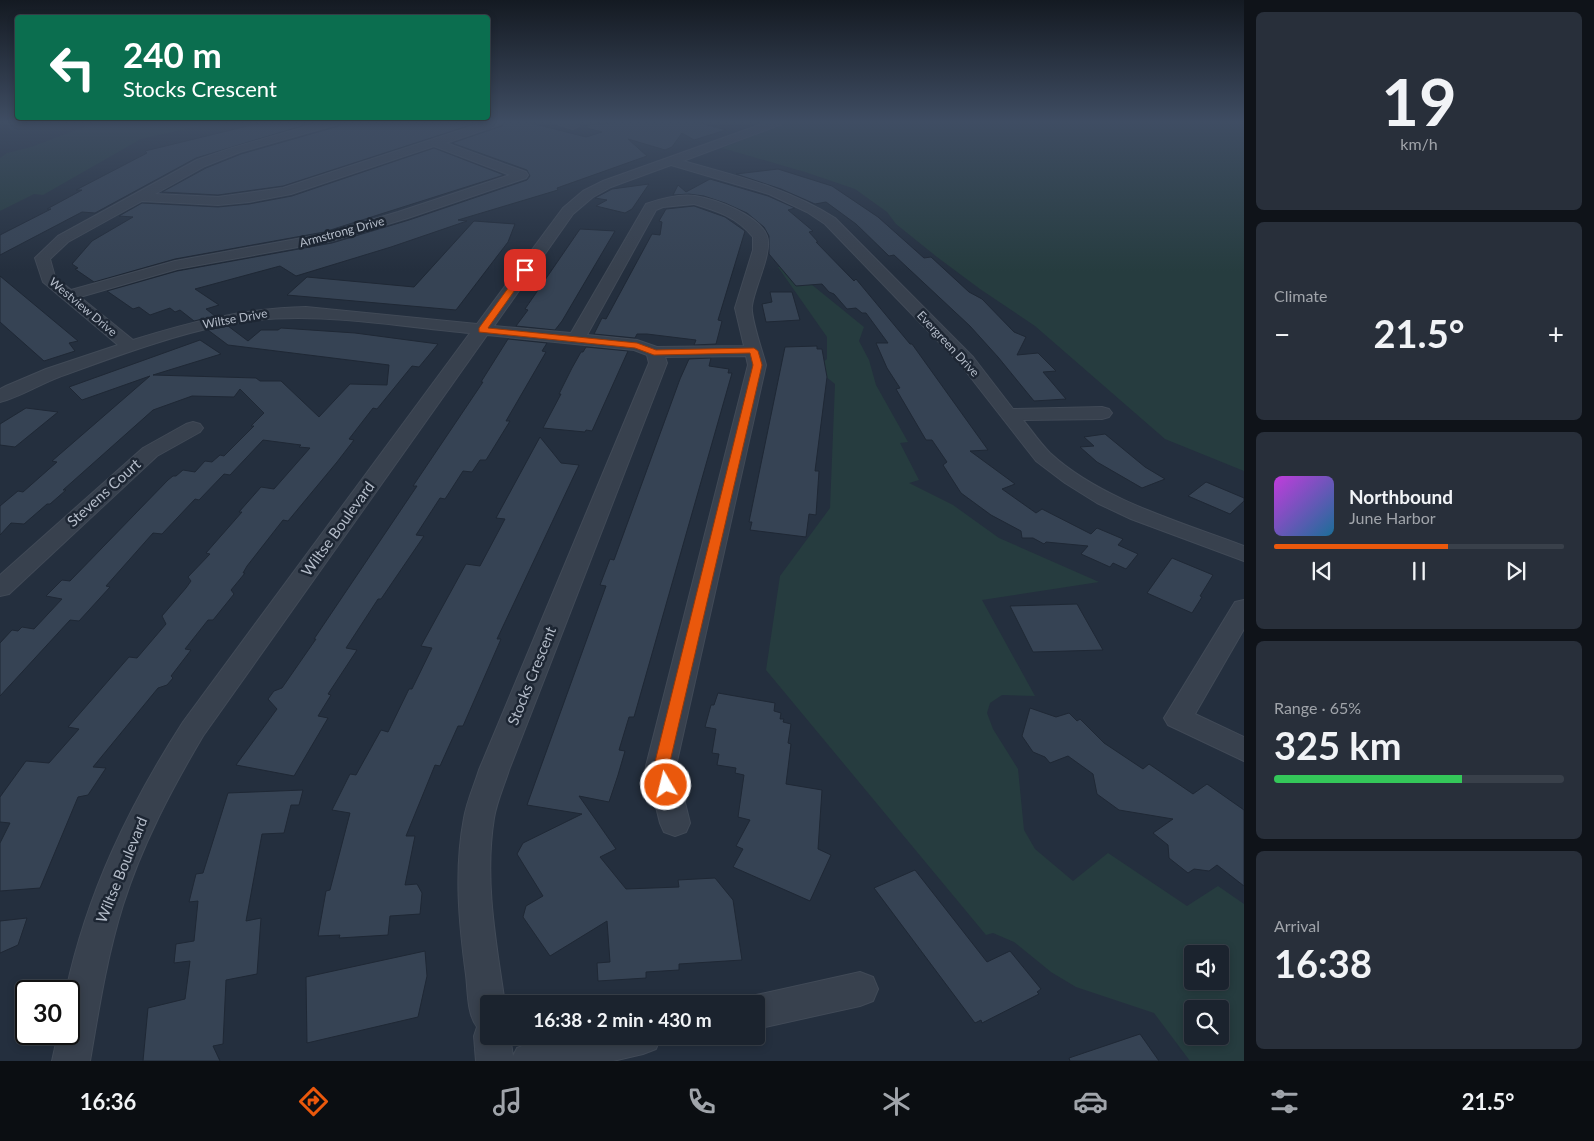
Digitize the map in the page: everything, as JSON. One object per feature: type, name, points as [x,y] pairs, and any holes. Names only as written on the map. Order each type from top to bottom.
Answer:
[{"type":"street","name":"Westview Drive","points":[[131,347],[48,279],[42,258],[63,239],[187,172]]},
{"type":"street","points":[[140,197],[218,201],[249,198],[286,191],[347,172]]},
{"type":"street","name":"Armstrong Drive","points":[[68,296],[175,265],[326,238],[403,216],[522,174],[515,172]]},
{"type":"street","name":"Wiltse Boulevard","points":[[71,1061],[88,974],[105,908],[124,857],[168,768],[194,729],[568,211],[577,202],[607,184],[642,172]]},
{"type":"street","name":"Evergreen Drive","points":[[705,172],[789,198],[816,211],[830,221],[967,361],[1043,457],[1072,479],[1097,494],[1139,514],[1244,554]]},
{"type":"street","points":[[576,339],[651,207],[661,203],[694,200],[730,211],[749,223],[760,236],[760,250],[743,308],[757,365],[661,766],[675,823]]},
{"type":"street","name":"Wiltse Drive","points":[[0,396],[32,381],[131,347],[228,318],[271,312],[306,312],[482,330]]},
{"type":"street","points":[[482,330],[637,345],[654,352],[754,351]]},
{"type":"street","name":"Stocks Crescent","points":[[486,995],[473,878],[479,816],[494,770],[658,364],[654,352]]},
{"type":"street","points":[[1008,415],[1102,413]]},
{"type":"street","name":"Stevens Court","points":[[0,588],[11,566],[150,452],[193,428]]},
{"type":"street","points":[[1244,608],[1178,718],[1244,750]]},
{"type":"street","points":[[765,1010],[860,989]]},
{"type":"street","points":[[493,1045],[495,1061]]},
{"type":"street","points":[[530,1061],[602,1045]]},
{"type":"green space","points":[[0,172],[84,172],[43,195],[34,194],[0,211]]},
{"type":"green space","points":[[803,172],[1244,172],[1244,471],[1165,439],[1035,326],[937,257],[896,224],[887,212],[855,189]]},
{"type":"green space","points":[[778,267],[790,267],[864,327],[859,341],[869,360],[876,385],[908,442],[900,443],[919,480],[909,483],[953,505],[999,538],[1099,582],[982,600],[1035,696],[1002,695],[990,703],[987,713],[993,729],[1018,769],[1024,830],[1035,849],[1073,881],[1108,853],[1187,906],[1218,886],[1244,904],[1244,1061],[1190,1061],[1154,1013],[1076,987],[1051,972],[1014,942],[993,933],[986,935],[766,670],[780,576],[830,508],[835,384],[825,376],[823,362],[827,359],[827,337]]},
{"type":"building","points":[[111,172],[171,172],[95,213],[82,212],[0,255],[0,235],[51,209],[47,209],[82,190],[76,190]]},
{"type":"building","points":[[200,172],[328,172],[283,186],[218,195],[162,192]]},
{"type":"building","points":[[364,172],[495,172],[504,175],[324,232],[175,259],[94,282],[75,269],[78,268],[72,264],[92,241],[133,217],[119,216],[142,203],[218,207],[249,204],[292,196]]},
{"type":"building","points":[[528,172],[603,172],[557,188],[558,190],[458,220],[467,221],[391,247],[296,276],[280,266],[195,289],[219,305],[206,309],[215,316],[194,321],[180,310],[175,312],[170,308],[150,315],[139,307],[133,309],[107,291],[177,271],[332,243],[409,220],[527,180],[530,176]]},
{"type":"building","points":[[786,172],[832,186],[878,217],[924,258],[931,257],[969,292],[982,299],[1014,332],[1026,337],[1017,355],[1038,353],[1056,371],[1043,372],[1066,399],[1034,401],[970,326],[894,255],[889,256],[856,224],[826,202],[815,204],[781,189],[736,174]]},
{"type":"building","points":[[710,179],[768,196],[795,208],[788,210],[813,231],[809,232],[818,242],[816,242],[854,281],[856,279],[910,344],[912,344],[988,450],[970,451],[1015,484],[1002,489],[1036,513],[1042,509],[1091,534],[1097,528],[1123,539],[1118,545],[1138,554],[1126,569],[1113,563],[1110,567],[1081,554],[1088,546],[1046,542],[1044,544],[1033,538],[1022,538],[1021,531],[991,515],[961,493],[943,465],[947,462],[932,440],[926,440],[896,389],[900,388],[887,368],[876,343],[888,343],[866,313],[862,313],[856,308],[847,309],[822,284],[796,286],[769,254],[769,236],[764,227],[747,213],[704,196],[689,194],[673,195],[678,185],[686,192]]},
{"type":"building","points":[[649,184],[632,209],[625,213],[596,206],[607,200],[595,198],[612,189]]},
{"type":"building","points":[[694,206],[725,217],[745,231],[718,320],[722,321],[716,344],[694,345],[696,340],[647,334],[637,334],[635,338],[594,334],[602,318],[606,319],[652,234],[660,235],[662,222],[659,221],[666,209]]},
{"type":"building","points":[[474,221],[515,224],[508,242],[456,310],[287,295],[307,277],[414,287]]},
{"type":"building","points":[[580,229],[615,231],[562,321],[555,330],[516,326],[528,310],[525,309]]},
{"type":"building","points":[[0,276],[78,341],[69,343],[75,351],[44,361],[0,322]]},
{"type":"building","points":[[770,292],[792,292],[800,320],[766,322],[762,304],[772,302]]},
{"type":"building","points":[[228,326],[248,341],[261,330],[278,330],[281,328],[355,333],[438,344],[419,367],[412,366],[377,409],[373,408],[349,439],[354,440],[337,462],[288,521],[283,520],[231,590],[234,594],[213,620],[208,620],[185,649],[191,650],[171,676],[173,678],[167,685],[158,688],[93,767],[106,768],[88,795],[78,797],[40,888],[0,891],[0,843],[10,823],[0,822],[0,797],[26,761],[49,763],[79,729],[68,727],[129,657],[137,658],[166,624],[162,616],[191,581],[188,577],[210,554],[206,553],[242,512],[239,512],[261,487],[274,489],[310,448],[263,440],[230,475],[224,474],[199,500],[195,499],[162,534],[153,533],[106,586],[110,587],[79,621],[70,620],[0,696],[0,643],[12,630],[18,631],[22,627],[34,629],[62,599],[46,596],[62,580],[70,581],[168,480],[183,470],[195,472],[205,461],[212,462],[220,455],[224,456],[254,426],[251,426],[264,413],[240,389],[234,397],[192,396],[153,410],[63,490],[66,490],[50,504],[47,504],[24,524],[11,523],[0,535],[0,506],[18,491],[23,492],[57,462],[52,461],[150,376],[82,400],[69,387],[200,340],[221,354],[153,375],[256,378],[260,381],[281,381],[319,417],[350,384],[387,385],[389,365],[228,345],[208,330]]},
{"type":"building","points":[[508,339],[547,343],[542,351],[546,352],[506,421],[510,421],[486,460],[480,460],[472,472],[463,471],[445,499],[440,498],[416,535],[424,536],[381,599],[378,599],[346,648],[357,650],[328,694],[331,695],[318,716],[328,718],[294,776],[236,765],[277,709],[268,699],[274,691],[282,688],[316,639],[314,639],[417,486],[413,486],[483,382],[481,382]]},
{"type":"building","points":[[817,346],[817,349],[822,349],[827,377],[815,471],[819,471],[816,515],[809,514],[806,537],[750,530],[752,522],[749,522],[785,347]]},
{"type":"building","points":[[586,347],[628,351],[592,431],[543,428],[572,368]]},
{"type":"building","points":[[711,358],[709,366],[729,369],[728,373],[732,373],[634,717],[629,717],[619,750],[625,751],[618,775],[609,802],[579,796],[616,849],[600,857],[626,889],[679,887],[678,880],[715,878],[733,900],[742,960],[679,964],[679,970],[646,972],[646,978],[598,981],[597,963],[610,962],[607,921],[550,956],[523,917],[526,906],[543,896],[517,854],[523,843],[582,814],[527,805],[606,586],[600,585],[610,559],[614,560],[680,379],[689,359]]},
{"type":"building","points":[[26,408],[58,412],[15,447],[0,445],[0,424]]},
{"type":"building","points":[[1105,434],[1145,467],[1165,479],[1142,488],[1097,462],[1080,447],[1094,446],[1084,437]]},
{"type":"building","points":[[540,437],[561,463],[579,465],[497,639],[501,639],[463,726],[458,726],[440,766],[435,765],[406,836],[415,836],[405,885],[417,884],[422,893],[420,914],[390,916],[388,935],[339,938],[340,935],[318,936],[326,891],[330,890],[350,813],[332,810],[350,774],[356,775],[381,730],[388,732],[409,689],[412,689],[432,648],[421,646],[466,564],[480,566],[505,519],[496,518]]},
{"type":"building","points":[[1206,482],[1244,498],[1244,501],[1230,514],[1188,496]]},
{"type":"building","points":[[1172,558],[1213,575],[1192,613],[1147,593]]},
{"type":"building","points":[[1077,604],[1103,650],[1033,652],[1010,606]]},
{"type":"building","points":[[718,693],[775,703],[774,711],[781,713],[780,719],[784,719],[783,722],[791,724],[788,743],[791,744],[786,784],[822,790],[818,849],[831,855],[810,901],[733,867],[743,849],[736,846],[750,820],[738,817],[744,775],[735,773],[736,768],[717,765],[719,754],[712,753],[716,729],[705,727],[711,705],[714,705]]},
{"type":"building","points":[[1030,708],[1056,717],[1069,713],[1077,721],[1080,719],[1104,743],[1143,769],[1149,764],[1193,794],[1207,784],[1244,810],[1244,886],[1217,865],[1209,871],[1194,869],[1188,873],[1169,858],[1168,845],[1153,833],[1173,819],[1119,810],[1097,794],[1093,774],[1068,756],[1050,763],[1045,757],[1033,752],[1022,736]]},
{"type":"building","points":[[303,790],[299,805],[291,805],[284,833],[262,834],[246,921],[261,918],[257,974],[226,980],[223,1044],[213,1046],[220,1061],[143,1061],[148,1008],[185,999],[190,961],[174,963],[176,944],[194,941],[198,901],[189,902],[196,874],[203,873],[228,793]]},
{"type":"building","points":[[915,870],[987,962],[1010,951],[1041,989],[1037,992],[1039,994],[982,1023],[981,1020],[975,1023],[874,888]]},
{"type":"building","points":[[27,918],[18,945],[0,953],[0,921]]},
{"type":"building","points":[[425,951],[427,976],[418,1017],[307,1043],[306,977]]},
{"type":"building","points":[[1140,1034],[1159,1061],[1070,1061],[1069,1058]]},
{"type":"route","points":[[525,270],[482,330],[637,345],[654,352],[754,351],[757,365],[661,766],[666,785]]}]
